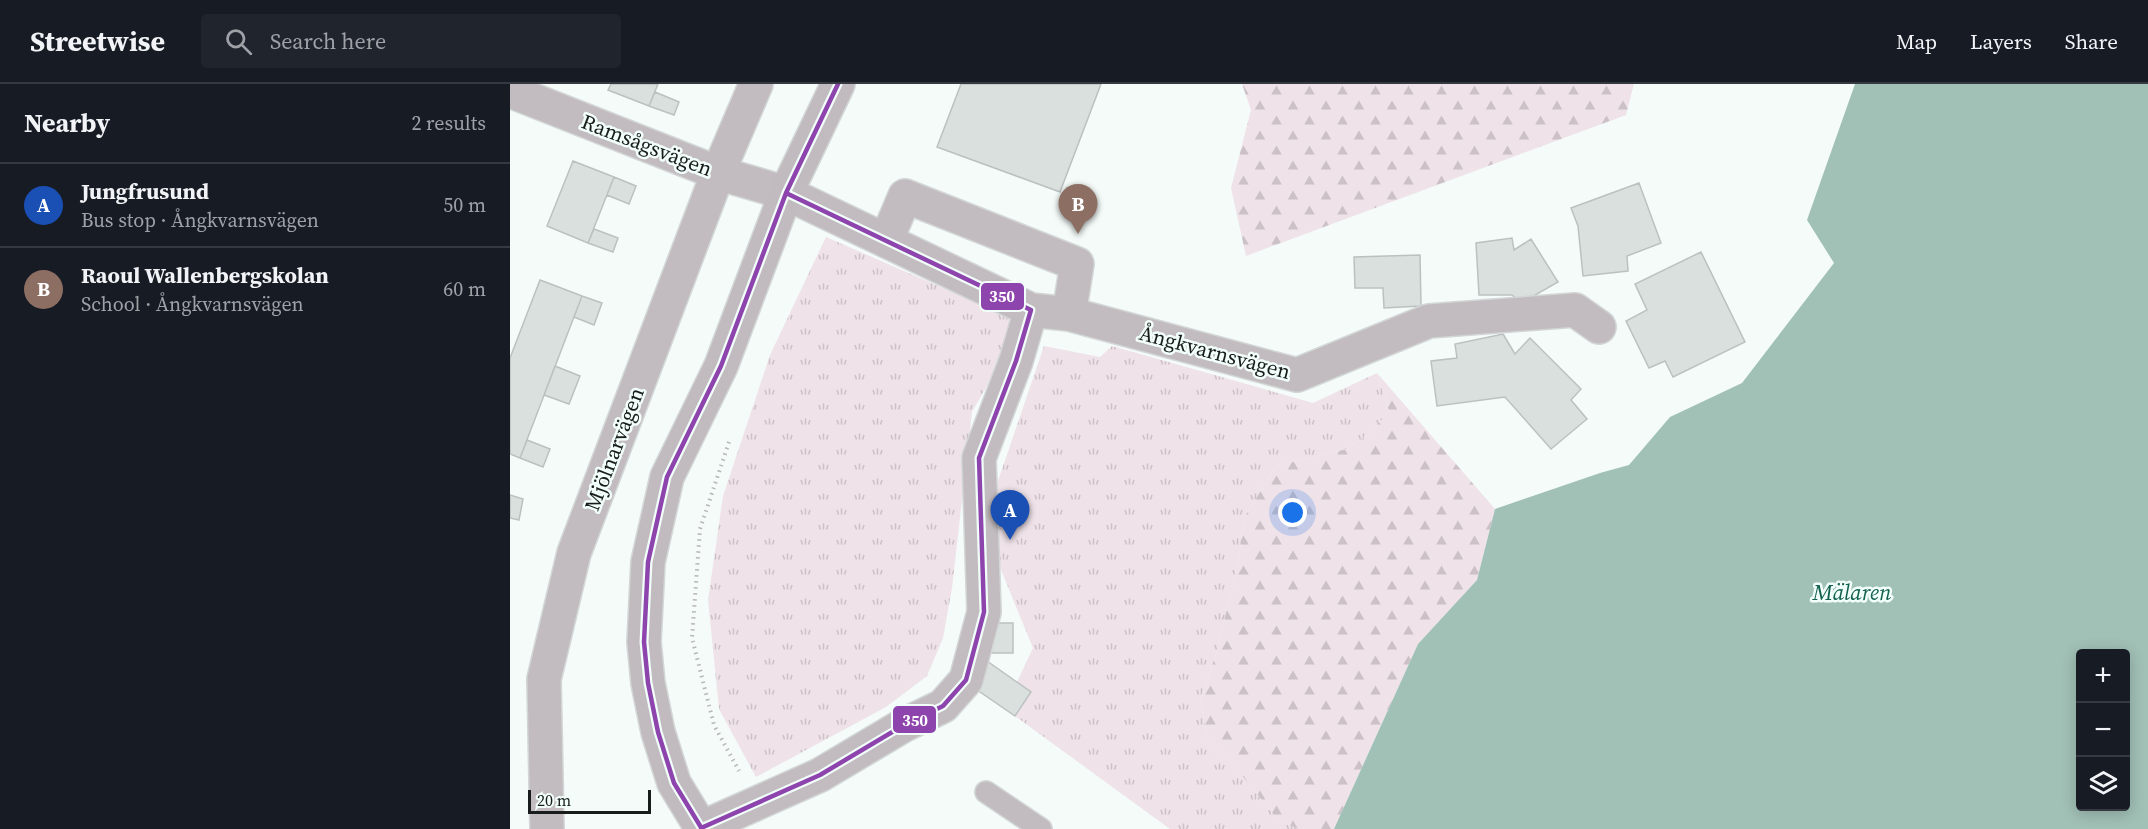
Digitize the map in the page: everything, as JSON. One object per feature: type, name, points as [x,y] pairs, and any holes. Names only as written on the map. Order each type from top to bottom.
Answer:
[{"type":"main road","points":[[701,829],[674,783],[658,732],[648,683],[644,642],[648,562],[667,477],[721,366],[786,193],[838,84]]},
{"type":"street","name":"Mjölnarvägen","points":[[547,829],[544,679],[574,553],[718,173],[756,84]]},
{"type":"street","name":"Ramsågsvägen","points":[[510,91],[718,173],[786,193]]},
{"type":"street","name":"Ångkvarnsvägen","points":[[786,193],[1031,310],[1069,314],[1297,375],[1430,321],[1575,310],[1599,327]]},
{"type":"street","points":[[886,242],[905,196],[1055,255],[1077,264],[1069,314]]},
{"type":"street","points":[[701,829],[820,775],[904,725],[943,706],[966,680],[984,612],[979,458],[1016,362],[1031,310]]},
{"type":"lane","points":[[986,792],[1041,829]]},
{"type":"path","points":[[729,440],[700,529],[692,638],[714,725],[734,763],[760,803]]},
{"type":"green space","points":[[1242,84],[1634,84],[1626,115],[1246,256],[1231,188],[1251,110]]},
{"type":"green space","points":[[826,237],[1012,318],[1010,345],[972,412],[952,588],[943,638],[927,676],[886,707],[756,777],[719,709],[708,600],[723,496],[770,355]]},
{"type":"green space","points":[[1044,346],[1100,357],[1112,346],[1313,403],[1377,373],[1389,411],[1372,432],[1347,449],[1276,466],[1244,518],[1238,563],[1216,654],[1200,700],[1208,739],[1235,767],[1278,820],[1298,829],[1170,829],[1015,716],[1031,692],[1017,682],[1033,648],[999,565],[998,481]]},
{"type":"green space","points":[[1377,373],[1495,509],[1477,580],[1418,644],[1334,829],[1298,829],[1278,820],[1235,767],[1208,739],[1200,700],[1216,654],[1238,563],[1244,518],[1276,466],[1347,449],[1372,432],[1389,411]]},
{"type":"water","name":"Mälaren","points":[[1855,84],[2148,84],[2148,829],[1334,829],[1418,644],[1477,580],[1495,509],[1629,465],[1670,417],[1742,383],[1834,263],[1807,220]]},
{"type":"building","points":[[611,84],[658,84],[649,106],[608,90]]},
{"type":"building","points":[[961,84],[1101,84],[1060,192],[937,147]]},
{"type":"building","points":[[655,92],[679,102],[674,115],[649,106]]},
{"type":"building","points":[[573,161],[614,177],[588,243],[547,226]]},
{"type":"building","points":[[614,177],[636,186],[629,204],[607,195]]},
{"type":"building","points":[[1639,183],[1661,243],[1627,256],[1628,271],[1583,276],[1578,226],[1571,208]]},
{"type":"building","points":[[594,229],[618,238],[613,252],[588,243]]},
{"type":"building","points":[[1512,238],[1514,250],[1531,239],[1558,282],[1521,303],[1512,295],[1479,295],[1476,243]]},
{"type":"building","points":[[1701,252],[1745,342],[1673,377],[1665,361],[1649,368],[1626,321],[1647,310],[1635,284]]},
{"type":"building","points":[[1420,255],[1421,306],[1384,308],[1383,288],[1355,288],[1354,257]]},
{"type":"building","points":[[540,280],[582,296],[520,458],[510,454],[510,358]]},
{"type":"building","points":[[582,296],[602,303],[594,325],[574,317]]},
{"type":"building","points":[[1503,334],[1515,354],[1530,338],[1581,389],[1571,400],[1587,419],[1551,449],[1505,397],[1437,406],[1431,361],[1457,358],[1455,344]]},
{"type":"building","points":[[555,366],[580,376],[569,404],[544,395]]},
{"type":"building","points":[[527,440],[550,449],[543,467],[520,458]]},
{"type":"building","points":[[510,495],[523,499],[519,520],[510,518]]},
{"type":"building","points":[[988,623],[1013,623],[1013,653],[988,653]]},
{"type":"building","points":[[987,661],[1031,692],[1015,716],[970,685]]},
{"type":"transit line","name":"350","points":[[702,829],[674,783],[658,732],[648,683],[644,642],[648,562],[667,477],[721,366],[786,193],[838,84]]},
{"type":"transit line","name":"350","points":[[701,828],[820,775],[904,725],[943,706],[966,680],[984,612],[979,458],[1016,361],[1031,310],[786,193]]},
{"type":"place","name":"Raoul Wallenbergskolan","points":[[1078,234]]},
{"type":"place","name":"Jungfrusund","points":[[1010,540]]}]
